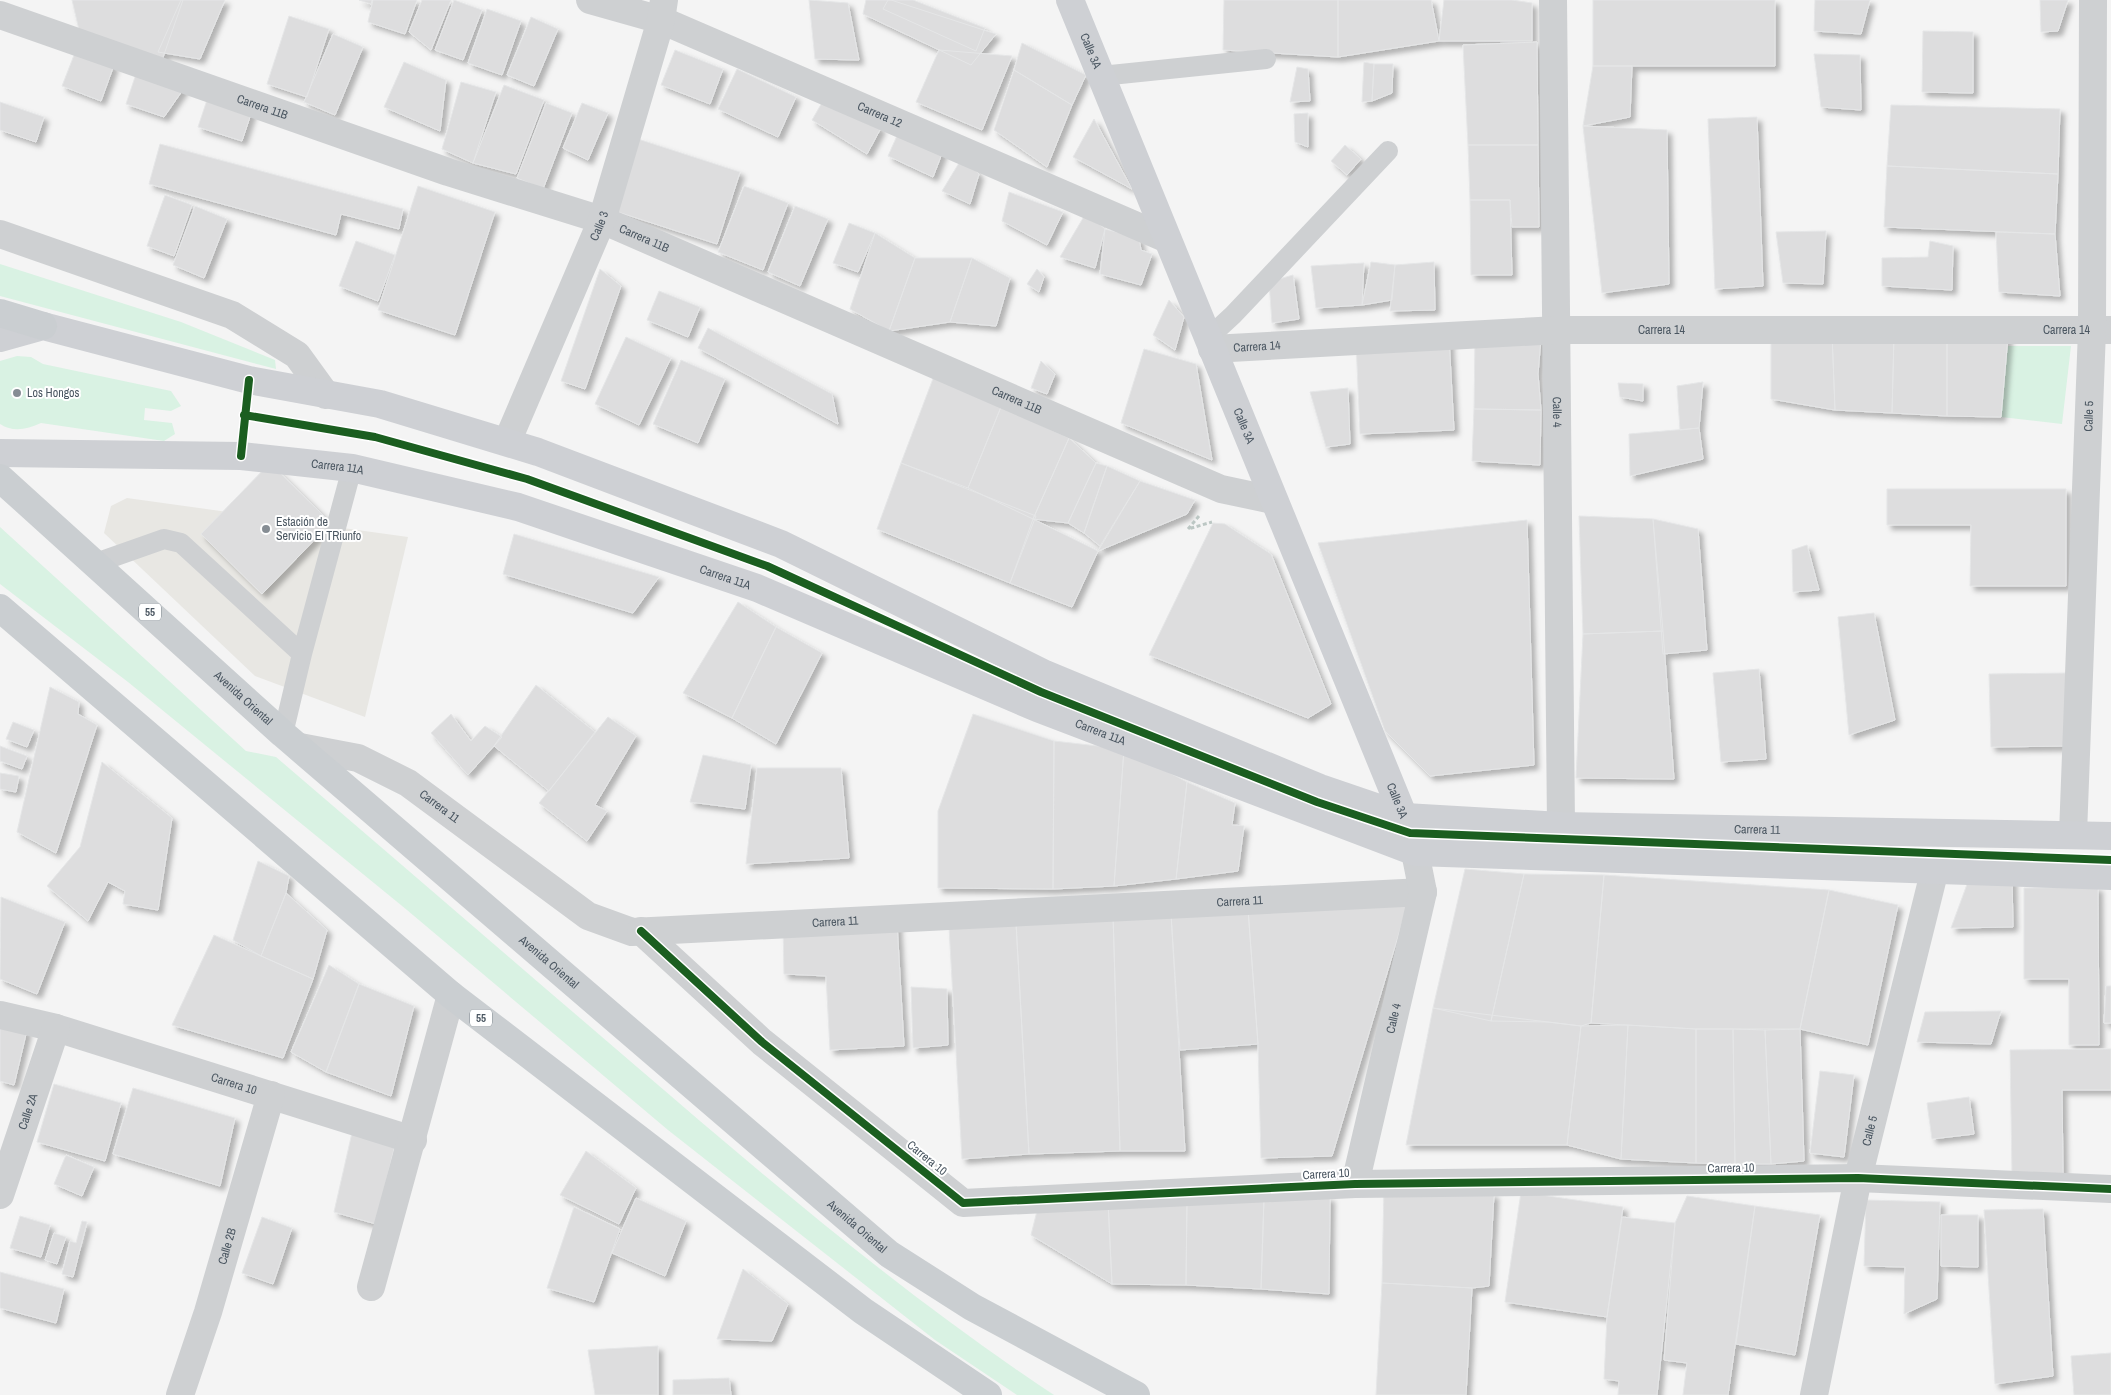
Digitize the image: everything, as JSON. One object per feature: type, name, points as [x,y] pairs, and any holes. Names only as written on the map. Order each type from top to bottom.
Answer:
[{"type":"main road","name":"Calle 3A","points":[[1070,0],[1404,817],[1415,852]]},
{"type":"main road","points":[[0,313],[249,380],[380,404],[507,442],[781,544],[1045,674],[1320,788],[1404,817]]},
{"type":"main road","points":[[0,338],[43,326]]},
{"type":"main road","name":"Carrera 11A","points":[[0,453],[240,456],[352,468],[518,507],[757,588],[1036,708],[1415,852]]},
{"type":"main road","name":"Avenida Oriental","points":[[0,478],[292,740],[889,1254],[972,1307],[1136,1395]]},
{"type":"main road","name":"55","points":[[0,608],[451,995],[863,1311],[988,1395]]},
{"type":"main road","name":"Carrera 11","points":[[1404,817],[1561,826],[2111,836]]},
{"type":"main road","points":[[1415,852],[2111,876]]},
{"type":"street","name":"Carrera 12","points":[[590,0],[662,10],[1167,239]]},
{"type":"street","name":"Calle 4","points":[[1554,0],[1561,826]]},
{"type":"street","name":"Calle 5","points":[[2073,834],[2101,330],[2093,0]]},
{"type":"street","name":"Calle 3","points":[[507,442],[602,220],[662,10]]},
{"type":"street","name":"Carrera 11B","points":[[0,15],[448,172],[602,220],[1222,489],[1273,500]]},
{"type":"street","points":[[0,234],[232,315],[297,355],[326,395]]},
{"type":"street","name":"Carrera 14","points":[[1210,344],[1558,330],[2101,330]]},
{"type":"street","name":"Carrera 11","points":[[292,740],[358,758],[408,783],[588,916],[632,932],[1423,892]]},
{"type":"street","name":"Calle 4","points":[[1355,1184],[1423,892],[1415,852]]},
{"type":"street","name":"Calle 5","points":[[1814,1395],[1858,1178],[1935,869]]},
{"type":"street","name":"Carrera 10","points":[[641,931],[762,1042],[963,1203],[1355,1184],[1858,1178],[2111,1189]]},
{"type":"street","points":[[372,1287],[451,995]]},
{"type":"street","name":"Carrera 10","points":[[0,1015],[56,1028],[413,1140]]},
{"type":"street","name":"Calle 2A","points":[[0,1195],[56,1028]]},
{"type":"street","name":"Calle 2B","points":[[180,1395],[208,1312],[271,1095]]},
{"type":"lane","points":[[1101,76],[1266,59]]},
{"type":"lane","points":[[1210,344],[1233,315],[1388,151]]},
{"type":"lane","points":[[292,740],[302,654],[352,468]]},
{"type":"lane","points":[[96,563],[164,539],[181,543],[302,654]]},
{"type":"shaded area","points":[[127,498],[408,537],[365,717],[255,676],[104,533],[111,506]]},
{"type":"green space","points":[[0,264],[181,322],[275,360],[276,369],[0,296]]},
{"type":"green space","points":[[2008,346],[2071,346],[2062,424],[2001,417]]},
{"type":"green space","points":[[17,356],[31,357],[43,364],[171,391],[181,406],[171,411],[145,408],[144,420],[172,423],[175,434],[164,441],[41,423],[20,429],[5,427],[0,424],[0,361]]},
{"type":"green space","points":[[0,527],[246,751],[276,757],[687,1110],[840,1237],[945,1319],[1054,1395],[1017,1395],[935,1340],[668,1130],[407,910],[128,682],[0,584]]},
{"type":"building","points":[[72,0],[183,0],[160,66],[79,30]]},
{"type":"building","points":[[181,0],[225,0],[200,59],[158,52]]},
{"type":"building","points":[[359,0],[372,0],[371,4]]},
{"type":"building","points":[[373,0],[417,0],[405,34],[368,22]]},
{"type":"building","points":[[422,0],[451,0],[431,50],[409,32]]},
{"type":"building","points":[[454,0],[482,10],[463,60],[435,50]]},
{"type":"building","points":[[809,0],[848,3],[859,60],[815,59]]},
{"type":"building","points":[[866,0],[891,0],[996,34],[971,65],[863,14]]},
{"type":"building","points":[[888,0],[913,0],[985,28],[976,51],[883,9]]},
{"type":"building","points":[[1224,0],[1338,0],[1338,57],[1223,50]]},
{"type":"building","points":[[1338,0],[1431,0],[1439,41],[1338,57]]},
{"type":"building","points":[[1444,0],[1512,0],[1532,3],[1532,41],[1439,41]]},
{"type":"building","points":[[1593,0],[1775,0],[1775,66],[1593,66]]},
{"type":"building","points":[[1815,0],[1870,0],[1861,34],[1814,31]]},
{"type":"building","points":[[2040,0],[2068,0],[2058,31],[2041,32]]},
{"type":"building","points":[[487,9],[521,21],[502,75],[468,63]]},
{"type":"building","points":[[289,16],[329,29],[307,97],[267,84]]},
{"type":"building","points":[[531,17],[558,29],[534,86],[507,75]]},
{"type":"building","points":[[1923,31],[1973,32],[1973,93],[1922,92]]},
{"type":"building","points":[[333,34],[363,47],[335,115],[304,102]]},
{"type":"building","points":[[1537,42],[1538,145],[1468,145],[1463,45]]},
{"type":"building","points":[[1022,43],[1086,75],[1072,105],[1014,70]]},
{"type":"building","points":[[76,50],[114,65],[101,101],[62,86]]},
{"type":"building","points":[[675,50],[723,69],[710,104],[661,85]]},
{"type":"building","points":[[939,50],[1012,56],[982,130],[916,102]]},
{"type":"building","points":[[1814,54],[1860,55],[1861,110],[1821,107]]},
{"type":"building","points":[[404,62],[446,80],[440,131],[384,107]]},
{"type":"building","points":[[1364,62],[1374,64],[1372,101],[1362,102]]},
{"type":"building","points":[[1374,64],[1393,64],[1392,93],[1372,101]]},
{"type":"building","points":[[1593,66],[1632,66],[1630,117],[1583,126]]},
{"type":"building","points":[[1297,67],[1308,69],[1310,101],[1290,102]]},
{"type":"building","points":[[138,68],[187,84],[164,117],[126,104]]},
{"type":"building","points":[[737,69],[796,97],[778,137],[718,109]]},
{"type":"building","points":[[1014,70],[1072,105],[1047,167],[994,130]]},
{"type":"building","points":[[461,82],[496,92],[473,163],[442,149]]},
{"type":"building","points":[[504,85],[544,100],[516,174],[473,163]]},
{"type":"building","points":[[209,94],[253,108],[242,141],[198,127]]},
{"type":"building","points":[[827,94],[881,128],[867,154],[812,120]]},
{"type":"building","points":[[0,102],[44,117],[36,142],[0,130]]},
{"type":"building","points":[[546,103],[572,113],[543,189],[517,178]]},
{"type":"building","points":[[582,103],[608,113],[588,160],[563,148]]},
{"type":"building","points":[[1891,105],[2060,109],[2058,174],[1887,166]]},
{"type":"building","points":[[1308,113],[1308,147],[1295,142],[1294,114]]},
{"type":"building","points":[[1757,117],[1763,286],[1715,289],[1708,119]]},
{"type":"building","points":[[1094,119],[1132,189],[1073,157]]},
{"type":"building","points":[[1583,126],[1667,130],[1669,284],[1602,293]]},
{"type":"building","points":[[900,129],[943,151],[933,177],[888,156]]},
{"type":"building","points":[[638,139],[740,172],[717,244],[615,211]]},
{"type":"building","points":[[160,144],[403,209],[399,229],[341,214],[336,235],[149,184]]},
{"type":"building","points":[[1345,145],[1361,159],[1347,175],[1331,161]]},
{"type":"building","points":[[1468,145],[1538,145],[1539,227],[1512,227],[1510,200],[1470,200]]},
{"type":"building","points":[[962,158],[979,174],[970,204],[942,191]]},
{"type":"building","points":[[1887,166],[2058,174],[2055,234],[1884,227]]},
{"type":"building","points":[[418,186],[495,212],[455,335],[378,310]]},
{"type":"building","points":[[744,186],[788,203],[763,270],[718,252]]},
{"type":"building","points":[[1009,192],[1063,212],[1047,245],[1002,221]]},
{"type":"building","points":[[165,195],[192,205],[174,256],[147,246]]},
{"type":"building","points":[[1470,200],[1510,200],[1512,275],[1471,275]]},
{"type":"building","points":[[195,206],[227,219],[204,278],[173,265]]},
{"type":"building","points":[[795,206],[828,219],[800,286],[768,272]]},
{"type":"building","points":[[1086,213],[1105,229],[1095,268],[1060,257]]},
{"type":"building","points":[[849,223],[875,233],[858,272],[833,263]]},
{"type":"building","points":[[1105,229],[1139,238],[1141,250],[1152,254],[1141,285],[1100,274]]},
{"type":"building","points":[[1826,231],[1823,284],[1783,283],[1776,232]]},
{"type":"building","points":[[1996,232],[2055,234],[2060,296],[1999,292]]},
{"type":"building","points":[[875,233],[915,258],[889,331],[850,309]]},
{"type":"building","points":[[356,241],[395,255],[378,301],[339,286]]},
{"type":"building","points":[[1930,241],[1953,246],[1952,290],[1882,286],[1882,258],[1928,257]]},
{"type":"building","points":[[915,258],[972,258],[950,322],[889,331]]},
{"type":"building","points":[[972,258],[1010,278],[996,326],[950,322]]},
{"type":"building","points":[[1371,262],[1395,265],[1392,300],[1362,305]]},
{"type":"building","points":[[1434,262],[1435,310],[1390,311],[1395,265]]},
{"type":"building","points":[[1364,263],[1362,305],[1316,308],[1311,266]]},
{"type":"building","points":[[600,269],[621,286],[585,389],[561,381]]},
{"type":"building","points":[[1037,269],[1044,277],[1039,292],[1027,284]]},
{"type":"building","points":[[1293,275],[1299,319],[1272,323],[1269,282]]},
{"type":"building","points":[[659,291],[700,307],[688,337],[647,320]]},
{"type":"building","points":[[1169,300],[1184,317],[1175,350],[1153,335]]},
{"type":"building","points":[[708,328],[832,394],[838,424],[698,348]]},
{"type":"building","points":[[1832,333],[1835,410],[1771,399],[1771,337]]},
{"type":"building","points":[[1832,333],[1894,335],[1892,413],[1835,410]]},
{"type":"building","points":[[1894,335],[1947,338],[1947,416],[1892,413]]},
{"type":"building","points":[[2008,336],[2001,417],[1947,416],[1947,338]]},
{"type":"building","points":[[626,337],[671,358],[639,425],[595,404]]},
{"type":"building","points":[[1475,337],[1541,338],[1538,374],[1541,410],[1474,409]]},
{"type":"building","points":[[1449,338],[1454,430],[1360,434],[1356,342]]},
{"type":"building","points":[[1144,349],[1196,364],[1212,460],[1121,423]]},
{"type":"building","points":[[681,360],[725,379],[698,443],[653,424]]},
{"type":"building","points":[[1041,361],[1055,374],[1047,394],[1031,388]]},
{"type":"building","points":[[934,376],[1001,407],[968,488],[901,463]]},
{"type":"building","points":[[1703,382],[1699,428],[1680,430],[1677,386]]},
{"type":"building","points":[[1618,383],[1643,384],[1643,401],[1620,397]]},
{"type":"building","points":[[1348,388],[1350,444],[1326,447],[1310,392]]},
{"type":"building","points":[[1001,407],[1069,438],[1033,519],[968,488]]},
{"type":"building","points":[[1474,409],[1541,410],[1540,465],[1472,461]]},
{"type":"building","points":[[1699,428],[1703,459],[1630,476],[1629,434]]},
{"type":"building","points":[[1069,438],[1096,463],[1068,523],[1033,519]]},
{"type":"building","name":"Estación de Servicio El TRiunfo","points":[[270,463],[331,523],[262,594],[201,534]]},
{"type":"building","points":[[901,463],[1036,516],[1010,583],[877,529]]},
{"type":"building","points":[[1096,463],[1107,466],[1084,533],[1068,523]]},
{"type":"building","points":[[1107,466],[1140,481],[1100,546],[1084,533]]},
{"type":"building","points":[[1140,481],[1195,500],[1187,514],[1098,551]]},
{"type":"building","points":[[1887,489],[2066,489],[2066,586],[1970,586],[1971,525],[1887,525]]},
{"type":"building","points":[[1579,516],[1653,519],[1663,631],[1583,634]]},
{"type":"building","points":[[1033,519],[1098,551],[1072,607],[1010,583]]},
{"type":"building","points":[[1653,519],[1698,529],[1707,650],[1663,654]]},
{"type":"building","points":[[1527,520],[1534,765],[1430,776],[1385,731],[1318,543]]},
{"type":"building","points":[[1213,523],[1225,524],[1271,554],[1331,704],[1308,718],[1149,655]]},
{"type":"building","points":[[514,534],[659,577],[633,613],[503,574]]},
{"type":"building","points":[[1807,545],[1819,590],[1793,592],[1792,550]]},
{"type":"building","points":[[738,602],[776,627],[732,718],[683,693]]},
{"type":"building","points":[[1874,613],[1895,720],[1849,735],[1838,617]]},
{"type":"building","points":[[776,627],[822,653],[776,744],[732,718]]},
{"type":"building","points":[[1663,631],[1674,779],[1576,778],[1583,634]]},
{"type":"building","points":[[1759,669],[1766,759],[1721,762],[1713,673]]},
{"type":"building","points":[[2067,673],[2069,746],[1991,747],[1989,674]]},
{"type":"building","points":[[536,685],[595,732],[549,791],[494,746]]},
{"type":"building","points":[[50,687],[79,702],[78,714],[97,725],[56,853],[17,832]]},
{"type":"building","points":[[451,714],[471,741],[485,726],[502,737],[468,775],[431,733]]},
{"type":"building","points":[[973,714],[1054,741],[1053,889],[938,888],[938,811]]},
{"type":"building","points":[[608,717],[636,736],[595,805],[607,811],[587,841],[539,803]]},
{"type":"building","points":[[13,722],[34,730],[27,747],[6,739]]},
{"type":"building","points":[[1054,741],[1124,749],[1114,886],[1053,889]]},
{"type":"building","points":[[0,746],[27,756],[22,769],[0,761]]},
{"type":"building","points":[[1124,749],[1187,782],[1176,879],[1114,886]]},
{"type":"building","points":[[703,755],[751,765],[745,809],[690,802]]},
{"type":"building","points":[[102,762],[172,818],[158,910],[123,904],[125,891],[108,882],[88,921],[47,886],[80,847]]},
{"type":"building","points":[[757,768],[841,768],[849,858],[746,864]]},
{"type":"building","points":[[0,773],[19,776],[16,792],[0,789]]},
{"type":"building","points":[[1187,782],[1235,803],[1232,825],[1244,826],[1238,871],[1176,879]]},
{"type":"building","points":[[258,861],[289,876],[286,893],[261,956],[233,940]]},
{"type":"building","points":[[1465,869],[1524,874],[1491,1021],[1433,1008]]},
{"type":"building","points":[[1524,874],[1604,875],[1591,1023],[1581,1026],[1548,1022],[1491,1021]]},
{"type":"building","points":[[1604,875],[1829,890],[1800,1029],[1696,1029],[1591,1023]]},
{"type":"building","points":[[2012,878],[2013,927],[1951,928],[1969,879]]},
{"type":"building","points":[[2098,887],[2099,1045],[2069,1045],[2069,979],[2024,979],[2024,888]]},
{"type":"building","points":[[1829,890],[1898,905],[1868,1045],[1800,1029]]},
{"type":"building","points":[[286,893],[327,930],[313,979],[261,956]]},
{"type":"building","points":[[1,897],[65,922],[37,994],[0,979]]},
{"type":"building","points":[[1409,900],[1332,1156],[1261,1158],[1258,1044],[1248,909]]},
{"type":"building","points":[[1248,909],[1258,1044],[1180,1050],[1171,914]]},
{"type":"building","points":[[1113,914],[1171,914],[1185,1151],[1120,1151]]},
{"type":"building","points":[[1113,914],[1120,1151],[1029,1154],[1016,923]]},
{"type":"building","points":[[897,923],[904,1046],[830,1050],[826,976],[784,974],[783,926]]},
{"type":"building","points":[[1016,923],[1029,1154],[962,1159],[949,927]]},
{"type":"building","points":[[214,935],[313,979],[283,1058],[172,1025]]},
{"type":"building","points":[[329,965],[359,984],[326,1072],[291,1052]]},
{"type":"building","points":[[359,984],[414,1006],[391,1096],[326,1072]]},
{"type":"building","points":[[2106,986],[2111,986],[2111,1023],[2104,1023]]},
{"type":"building","points":[[911,987],[947,989],[948,1045],[913,1048]]},
{"type":"building","points":[[1433,1008],[1581,1026],[1567,1145],[1406,1145]]},
{"type":"building","points":[[2001,1011],[1991,1044],[1917,1042],[1925,1012]]},
{"type":"building","points":[[0,1024],[27,1030],[14,1085],[0,1081]]},
{"type":"building","points":[[1628,1025],[1696,1029],[1696,1163],[1621,1159]]},
{"type":"building","points":[[1628,1025],[1621,1159],[1567,1145],[1581,1026]]},
{"type":"building","points":[[1696,1029],[1733,1029],[1735,1164],[1696,1163]]},
{"type":"building","points":[[1733,1029],[1765,1030],[1771,1164],[1735,1164]]},
{"type":"building","points":[[1800,1029],[1804,1161],[1771,1164],[1765,1030]]},
{"type":"building","points":[[2111,1049],[2111,1090],[2062,1090],[2063,1174],[2012,1174],[2010,1050]]},
{"type":"building","points":[[1820,1071],[1854,1075],[1844,1157],[1810,1153]]},
{"type":"building","points":[[54,1084],[121,1103],[105,1161],[37,1142]]},
{"type":"building","points":[[133,1088],[235,1118],[220,1186],[113,1154]]},
{"type":"building","points":[[1969,1097],[1974,1134],[1932,1139],[1927,1103]]},
{"type":"building","points":[[354,1124],[397,1136],[376,1224],[334,1212]]},
{"type":"building","points":[[586,1151],[636,1188],[619,1224],[560,1195]]},
{"type":"building","points":[[66,1155],[94,1167],[82,1196],[54,1184]]},
{"type":"building","points":[[1384,1186],[1494,1194],[1489,1286],[1472,1288],[1382,1283]]},
{"type":"building","points":[[1521,1192],[1623,1207],[1607,1317],[1505,1302]]},
{"type":"building","points":[[1687,1196],[1755,1206],[1728,1395],[1683,1395],[1687,1363],[1664,1360],[1675,1223]]},
{"type":"building","points":[[1330,1197],[1329,1294],[1261,1289],[1264,1198]]},
{"type":"building","points":[[636,1198],[686,1221],[665,1276],[612,1253]]},
{"type":"building","points":[[1264,1198],[1261,1289],[1186,1285],[1187,1199]]},
{"type":"building","points":[[1187,1199],[1186,1285],[1112,1284],[1108,1201]]},
{"type":"building","points":[[1866,1200],[1940,1202],[1937,1299],[1904,1314],[1905,1267],[1864,1266]]},
{"type":"building","points":[[1108,1201],[1112,1284],[1031,1235],[1039,1203]]},
{"type":"building","points":[[1755,1206],[1820,1215],[1795,1355],[1736,1344]]},
{"type":"building","points":[[574,1207],[620,1229],[594,1302],[547,1288]]},
{"type":"building","points":[[2043,1209],[2053,1376],[1995,1384],[1984,1210]]},
{"type":"building","points":[[1941,1215],[1978,1215],[1978,1267],[1941,1266]]},
{"type":"building","points":[[20,1216],[50,1225],[41,1257],[10,1248]]},
{"type":"building","points":[[262,1217],[292,1228],[273,1284],[242,1273]]},
{"type":"building","points":[[1622,1217],[1675,1223],[1657,1395],[1618,1395],[1619,1381],[1604,1379],[1607,1317]]},
{"type":"building","points":[[82,1221],[87,1222],[73,1277],[62,1274],[70,1241],[76,1243]]},
{"type":"building","points":[[54,1233],[66,1237],[57,1264],[45,1260]]},
{"type":"building","points":[[743,1269],[788,1304],[772,1341],[717,1339]]},
{"type":"building","points":[[0,1272],[64,1289],[56,1323],[0,1308]]},
{"type":"building","points":[[1382,1283],[1472,1288],[1466,1395],[1376,1395]]},
{"type":"building","points":[[658,1346],[658,1395],[595,1395],[588,1350]]},
{"type":"building","points":[[2111,1353],[2111,1395],[2074,1395],[2071,1356]]},
{"type":"building","points":[[729,1378],[731,1395],[673,1395],[673,1380]]},
{"type":"cycle path","points":[[241,456],[249,380]]},
{"type":"cycle path","points":[[244,415],[375,437],[527,479],[767,566],[1041,692],[1317,802],[1410,833],[2111,860]]},
{"type":"cycle path","points":[[641,931],[762,1042],[963,1203],[1355,1184],[1858,1178],[2111,1189]]},
{"type":"place","name":"Los Hongos","points":[[17,393]]},
{"type":"place","name":"Estación de Servicio El TRiunfo","points":[[266,529]]}]
